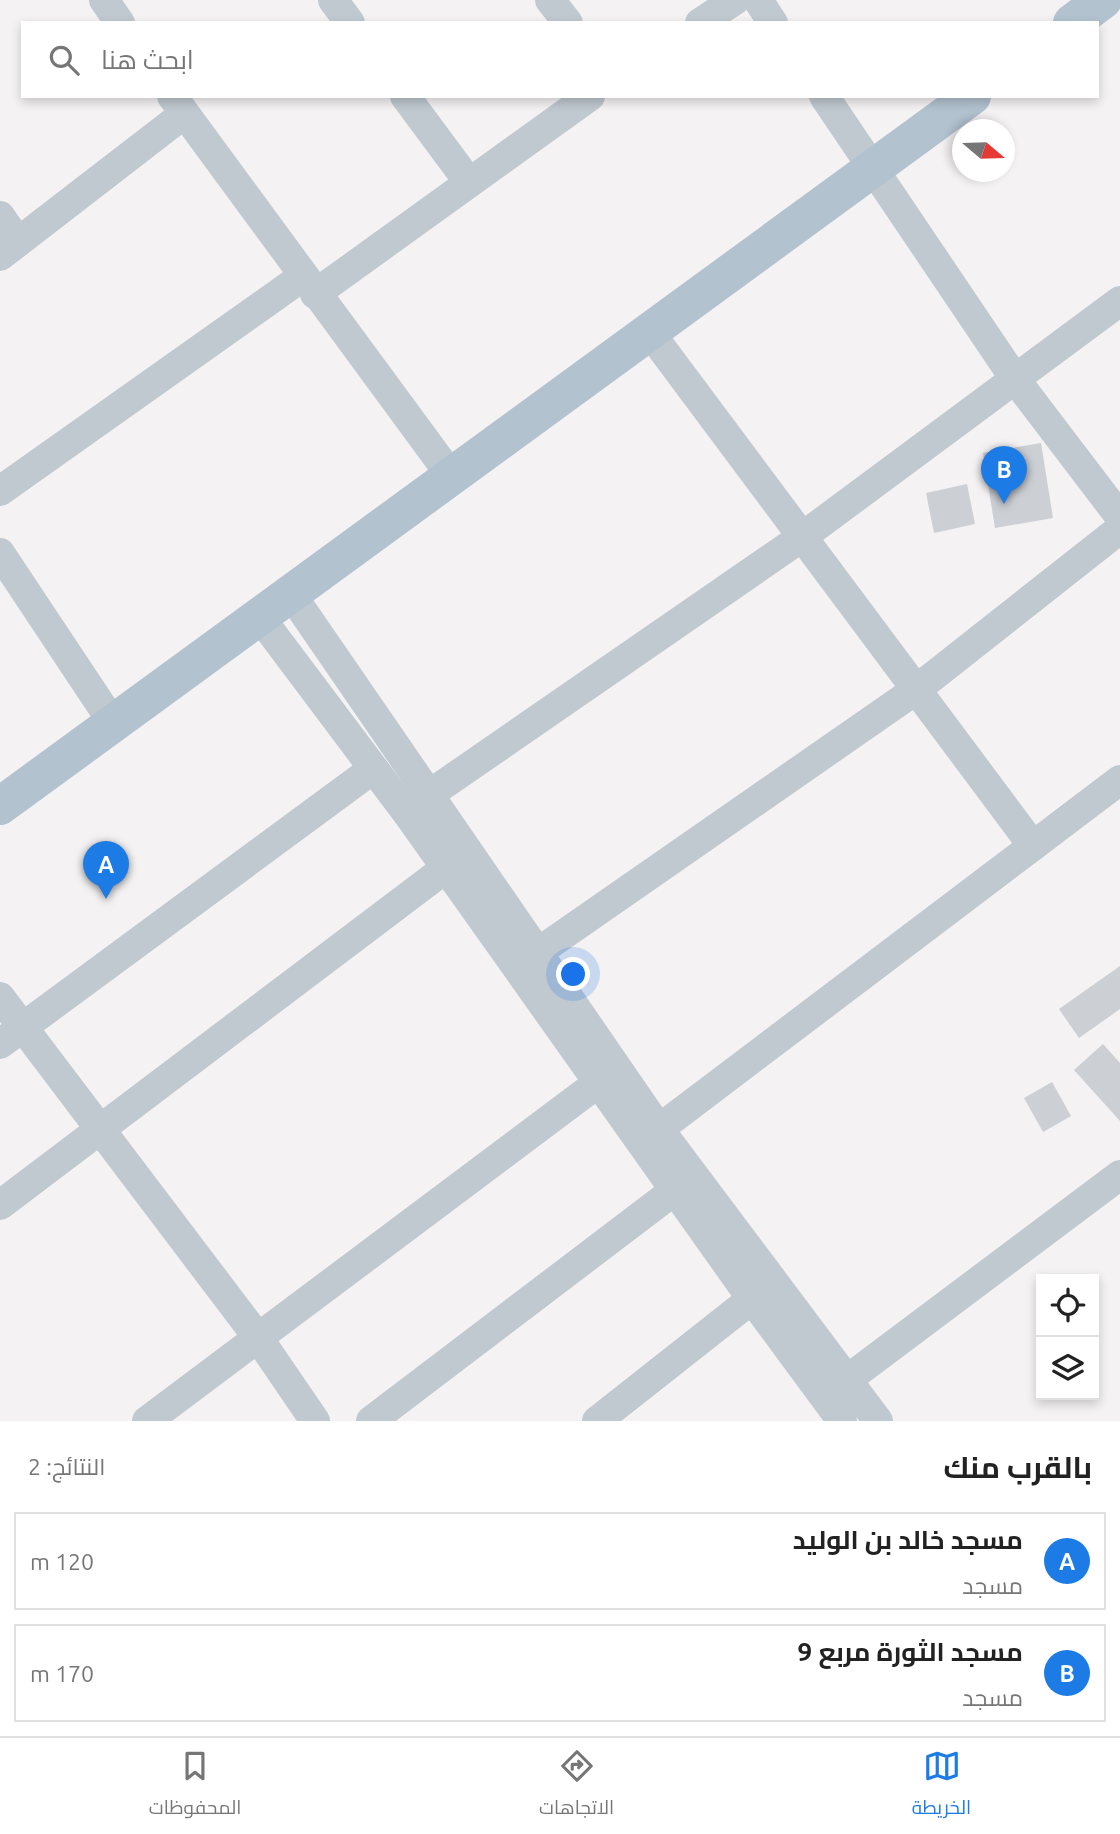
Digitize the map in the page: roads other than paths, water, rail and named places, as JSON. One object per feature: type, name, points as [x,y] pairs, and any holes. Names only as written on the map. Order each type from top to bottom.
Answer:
[{"type":"main road","points":[[1075,21],[1103,0]]},
{"type":"main road","points":[[0,806],[651,334],[969,98]]},
{"type":"street","points":[[104,0],[119,21]]},
{"type":"street","points":[[333,0],[349,21]]},
{"type":"street","points":[[551,0],[567,21]]},
{"type":"street","points":[[703,21],[735,0]]},
{"type":"street","points":[[758,0],[772,21]]},
{"type":"street","points":[[406,98],[468,181]]},
{"type":"street","points":[[0,491],[468,181],[587,98]]},
{"type":"street","points":[[825,98],[1015,379],[1120,517]]},
{"type":"street","points":[[0,216],[9,248],[178,105],[308,286],[452,477]]},
{"type":"street","points":[[428,796],[802,537],[1120,301]]},
{"type":"street","points":[[651,334],[1032,846]]},
{"type":"street","points":[[537,953],[916,689],[1120,529]]},
{"type":"street","points":[[0,553],[113,723]]},
{"type":"street","points":[[291,594],[659,1129],[842,1421]]},
{"type":"street","points":[[259,616],[446,867],[675,1190],[762,1291],[848,1379],[878,1421]]},
{"type":"street","points":[[12,1035],[373,769]]},
{"type":"street","points":[[659,1129],[1120,780]]},
{"type":"street","points":[[0,1205],[446,867]]},
{"type":"street","points":[[0,996],[12,1035],[99,1130],[259,1339],[315,1421]]},
{"type":"street","points":[[147,1421],[598,1083]]},
{"type":"street","points":[[848,1379],[1120,1175]]},
{"type":"street","points":[[371,1421],[675,1190]]},
{"type":"street","points":[[597,1421],[762,1291]]},
{"type":"place","name":"مسجد الثورة مربع 9","points":[[1004,504]]},
{"type":"place","name":"مسجد خالد بن الوليد","points":[[106,899]]}]
